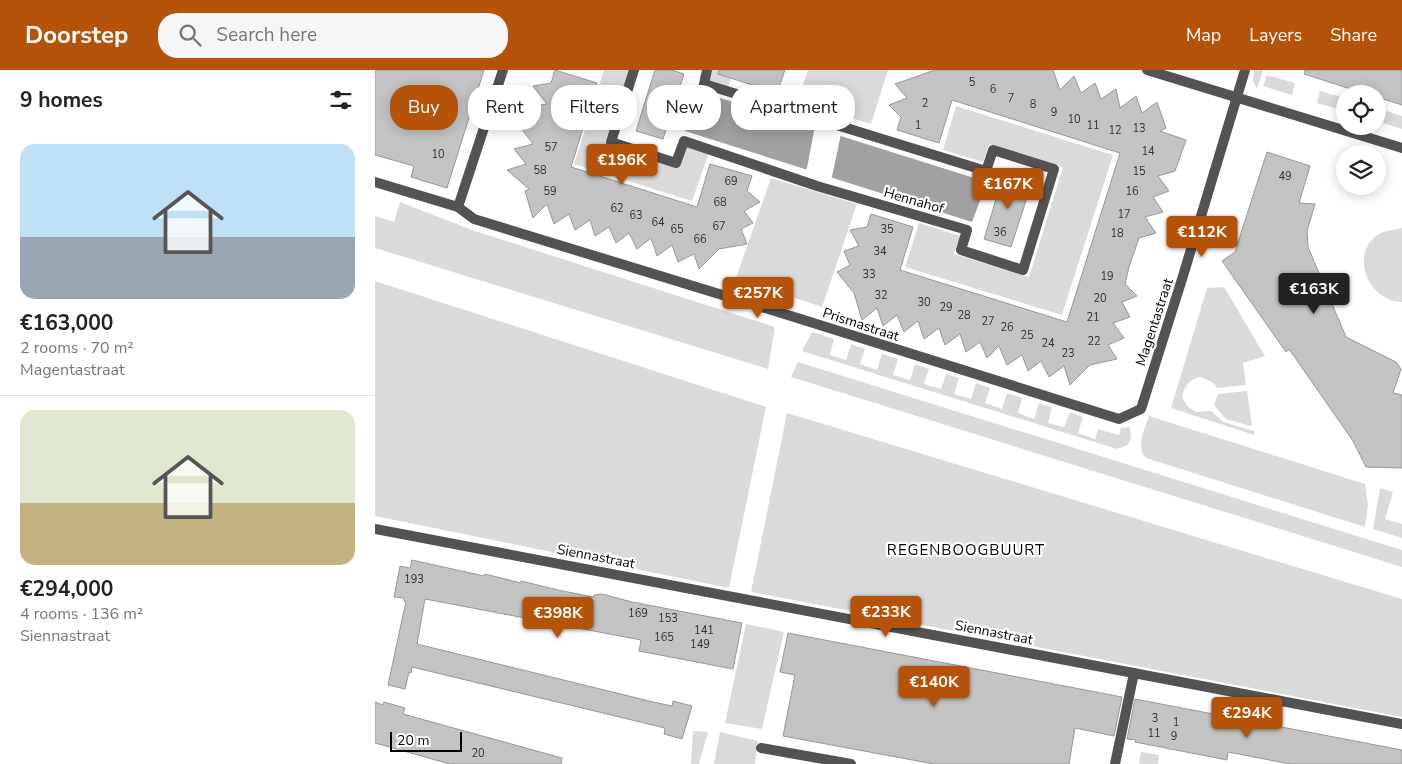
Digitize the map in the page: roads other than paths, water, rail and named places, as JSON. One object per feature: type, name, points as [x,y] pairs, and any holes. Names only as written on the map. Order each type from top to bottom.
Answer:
[{"type":"street","points":[[458,207],[503,70]]},
{"type":"street","name":"Hennahof","points":[[634,70],[611,142],[676,163],[684,142],[817,186],[967,230],[961,250],[1023,270],[1054,169],[993,150],[987,171],[704,84],[707,70]]},
{"type":"street","points":[[1147,70],[1402,148]]},
{"type":"street","name":"Magentastraat","points":[[1141,409],[1245,70]]},
{"type":"street","name":"Prismastraat","points":[[375,182],[458,207],[474,219],[1119,419],[1141,409]]},
{"type":"street","name":"Siennastraat","points":[[375,529],[1402,724]]},
{"type":"street","points":[[1115,764],[1134,673]]},
{"type":"street","points":[[761,748],[851,764]]},
{"type":"district","name":"REGENBOOGBUURT","points":[[966,550]]}]
